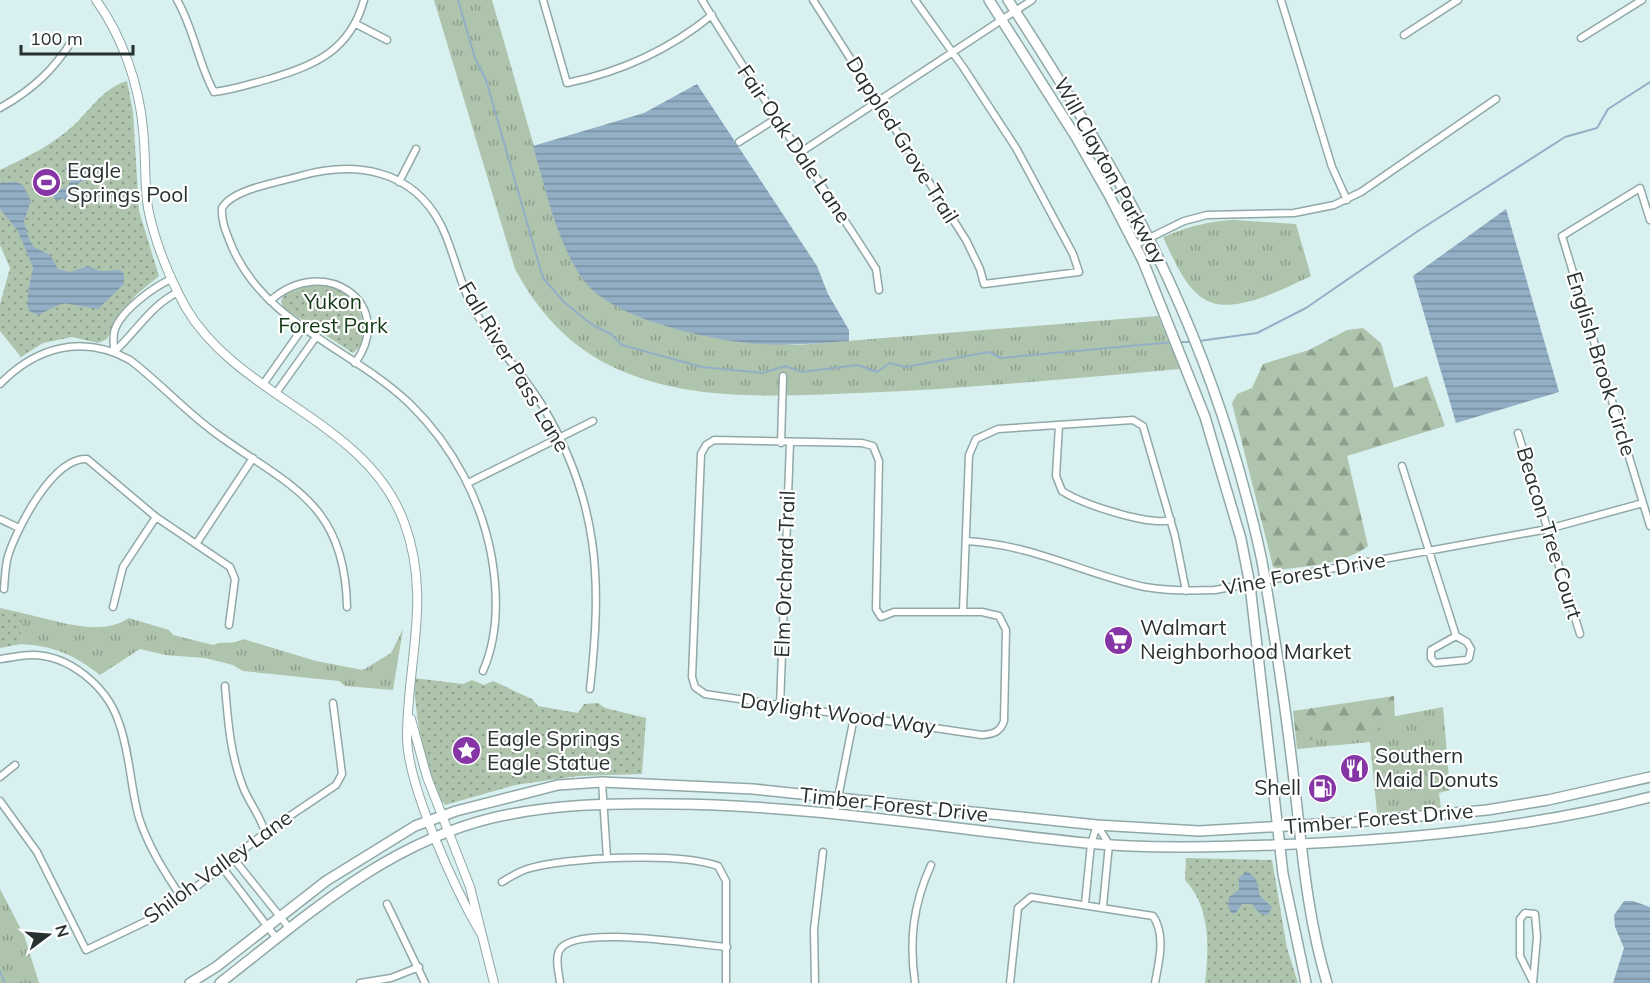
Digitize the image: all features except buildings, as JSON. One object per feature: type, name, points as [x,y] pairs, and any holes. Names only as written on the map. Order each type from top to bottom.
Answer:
[{"type":"main road","name":"Will Clayton Parkway","points":[[989,0],[1067,123],[1135,245],[1206,421],[1241,539],[1250,585],[1289,910],[1306,983]]},
{"type":"main road","name":"Will Clayton Parkway","points":[[1008,0],[1081,113],[1150,237],[1202,355],[1223,416],[1250,510],[1265,583],[1282,690],[1314,932],[1327,983]]},
{"type":"main road","points":[[1067,123],[1081,113]]},
{"type":"main road","points":[[1206,421],[1223,416]]},
{"type":"main road","name":"Timber Forest Drive","points":[[190,983],[216,967],[279,915],[326,881],[415,826],[442,816],[558,785],[602,782],[753,789],[1097,825],[1199,831],[1279,827],[1486,810],[1548,800],[1650,777]]},
{"type":"main road","name":"Timber Forest Drive","points":[[220,983],[339,888],[393,857],[448,832],[491,818],[576,804],[701,804],[835,813],[1091,844],[1201,848],[1301,844],[1488,828],[1551,819],[1650,797]]},
{"type":"street","points":[[96,0],[118,36],[137,90],[143,126],[148,207],[157,242],[178,292],[208,337],[223,352],[363,459],[393,500],[404,521],[415,559],[419,597],[408,700],[409,762],[429,821],[460,895],[480,932]]},
{"type":"street","points":[[180,1],[205,76],[214,92],[231,90],[312,64],[334,50],[356,24],[364,0]]},
{"type":"street","points":[[543,0],[567,83],[602,75],[648,58],[711,15]]},
{"type":"street","name":"Fair Oak Dale Lane","points":[[702,0],[876,269],[879,290]]},
{"type":"street","name":"Dappled Grove Trail","points":[[813,0],[966,240],[980,269],[984,284],[1079,272],[1073,255],[1016,148],[953,53]]},
{"type":"street","points":[[915,0],[953,53]]},
{"type":"street","points":[[801,152],[1032,0]]},
{"type":"street","points":[[1281,0],[1332,167],[1347,200]]},
{"type":"street","points":[[1404,35],[1458,0]]},
{"type":"street","points":[[1581,38],[1642,0]]},
{"type":"street","points":[[356,24],[387,40]]},
{"type":"street","points":[[0,108],[43,80],[56,66],[73,39]]},
{"type":"street","points":[[1135,245],[1184,221],[1207,215],[1294,213],[1320,209],[1347,200],[1496,99]]},
{"type":"street","points":[[739,142],[777,118]]},
{"type":"street","points":[[399,182],[416,149]]},
{"type":"street","name":"Fall River Pass Lane","points":[[270,301],[255,285],[235,253],[222,222],[222,208],[234,195],[321,170],[354,168],[386,175],[399,182],[434,212],[447,239],[463,289],[476,314],[530,387],[559,437],[582,494],[595,559],[598,614],[590,689]]},
{"type":"street","name":"English Brook Circle","points":[[1650,220],[1640,188],[1562,236],[1650,526]]},
{"type":"street","points":[[114,352],[114,333],[125,316],[141,298],[171,279]]},
{"type":"street","points":[[355,363],[364,350],[368,326],[361,305],[350,292],[339,285],[309,280],[291,285],[270,301],[302,329],[316,337],[355,363],[378,377],[423,417],[452,455],[468,483],[484,524],[494,573],[493,638],[490,655],[483,671]]},
{"type":"street","points":[[114,352],[128,339],[147,314],[164,299],[178,292]]},
{"type":"street","points":[[264,383],[302,329]]},
{"type":"street","points":[[276,393],[316,337]]},
{"type":"street","points":[[0,384],[18,365],[48,352],[76,347],[114,352],[150,375],[214,433],[295,487],[323,518],[341,557],[346,579],[347,607]]},
{"type":"street","points":[[783,376],[781,443],[862,443],[875,449],[879,461],[875,604],[880,617],[894,612],[963,611],[968,464],[971,447],[982,434],[998,429],[1138,422],[1145,431],[1171,520],[1186,591]]},
{"type":"street","points":[[468,483],[593,421]]},
{"type":"street","points":[[1059,425],[1056,476],[1059,486],[1066,493],[1119,514],[1148,522],[1171,520]]},
{"type":"street","name":"Beacon Tree Court","points":[[1518,433],[1580,634]]},
{"type":"street","name":"Daylight Wood Way","points":[[781,443],[714,440],[706,445],[701,454],[692,677],[695,687],[705,694],[780,706],[982,735],[994,734],[1001,728],[1004,721],[1006,630],[1003,620],[994,613],[963,611]]},
{"type":"street","name":"Elm Orchard Trail","points":[[780,706],[790,443]]},
{"type":"street","points":[[196,544],[252,458]]},
{"type":"street","points":[[4,589],[7,563],[19,528],[37,499],[69,462],[87,459],[156,518],[234,572],[229,626]]},
{"type":"street","points":[[1401,466],[1456,636],[1470,645],[1469,658],[1435,663],[1431,658],[1431,650],[1456,636]]},
{"type":"street","name":"Vine Forest Drive","points":[[966,541],[1016,547],[1064,560],[1113,579],[1146,587],[1186,591],[1265,583],[1548,529],[1643,503]]},
{"type":"street","points":[[113,607],[116,585],[123,567],[156,518]]},
{"type":"street","points":[[0,519],[19,528]]},
{"type":"street","points":[[0,659],[32,655],[54,658],[82,672],[104,693],[118,720],[139,818],[156,859],[182,898]]},
{"type":"street","points":[[225,686],[231,750],[241,784],[262,822],[265,833]]},
{"type":"street","points":[[408,700],[415,739],[470,887],[494,983]]},
{"type":"street","name":"Shiloh Valley Lane","points":[[0,801],[37,852],[86,950],[152,919],[265,833],[336,785],[342,774],[333,703]]},
{"type":"street","points":[[835,813],[854,717]]},
{"type":"street","points":[[0,777],[15,765]]},
{"type":"street","points":[[602,782],[607,858]]},
{"type":"street","points":[[1085,904],[1091,844],[1097,825]]},
{"type":"street","points":[[1097,825],[1108,844],[1103,906]]},
{"type":"street","points":[[815,983],[814,929],[823,852]]},
{"type":"street","points":[[233,858],[290,929]]},
{"type":"street","points":[[502,882],[528,868],[607,858],[677,860],[712,864],[722,870],[726,881],[726,983]]},
{"type":"street","points":[[915,983],[912,958],[912,920],[920,890],[931,865]]},
{"type":"street","points":[[222,867],[277,939]]},
{"type":"street","points":[[1010,983],[1018,908],[1031,897],[1103,906],[1153,916],[1159,925],[1160,939],[1155,983]]},
{"type":"street","points":[[387,904],[425,983]]},
{"type":"street","points":[[1525,913],[1535,914],[1537,932],[1533,982],[1520,956],[1520,919],[1525,913]]},
{"type":"street","points":[[560,983],[559,950],[570,941],[611,937],[727,947]]},
{"type":"street","points":[[360,983],[391,978],[419,967]]},
{"type":"green space","points":[[434,0],[492,0],[554,216],[639,316],[687,331],[740,342],[797,345],[1158,316],[1180,369],[939,389],[764,395],[699,391],[668,386],[609,365],[580,347],[554,324],[533,298],[515,269]]},
{"type":"green space","points":[[127,81],[133,112],[139,211],[159,276],[136,295],[117,318],[107,339],[98,343],[72,337],[43,343],[21,357],[0,331],[0,304],[10,268],[0,245],[0,170],[58,138],[74,126],[109,90]]},
{"type":"green space","points":[[1234,220],[1296,224],[1311,276],[1258,299],[1243,303],[1216,304],[1197,294],[1185,280],[1163,237],[1198,225]]},
{"type":"green space","name":"Yukon Forest Park","points":[[311,284],[339,290],[353,301],[361,316],[364,332],[359,347],[353,353],[283,308],[281,301],[284,295]]},
{"type":"green space","points":[[1363,328],[1381,343],[1394,388],[1427,376],[1445,426],[1347,456],[1368,546],[1337,560],[1279,570],[1273,567],[1232,403],[1237,394],[1252,388],[1263,364],[1309,350],[1347,330]]},
{"type":"green space","points":[[0,608],[22,613],[21,644],[0,648]]},
{"type":"green space","points":[[22,613],[77,626],[91,627],[105,627],[129,618],[169,630],[173,635],[213,645],[243,639],[316,661],[363,670],[391,653],[403,629],[393,690],[345,686],[339,681],[243,671],[233,665],[205,658],[165,655],[140,649],[100,675],[63,652],[21,644]]},
{"type":"green space","points":[[414,678],[463,684],[472,680],[484,685],[493,681],[532,699],[538,706],[578,713],[584,704],[598,703],[605,708],[646,718],[642,774],[578,776],[515,785],[445,805],[432,780],[422,744]]},
{"type":"green space","points":[[1394,696],[1395,719],[1370,733],[1298,741],[1296,739],[1293,711]]},
{"type":"green space","points":[[1443,707],[1450,790],[1439,793],[1441,808],[1377,813],[1370,742],[1297,749],[1296,739],[1359,729],[1396,716]]},
{"type":"green space","points":[[1186,858],[1272,860],[1287,948],[1298,983],[1205,983],[1207,942],[1204,915],[1200,903],[1185,880]]},
{"type":"green space","points":[[0,889],[24,935],[39,983],[0,983]]},
{"type":"water","points":[[697,84],[817,266],[828,294],[849,330],[849,341],[754,344],[678,329],[632,314],[611,304],[594,292],[573,263],[558,231],[533,146],[644,113]]},
{"type":"water","name":"Eagle Springs Pool","points":[[69,163],[74,166],[74,174],[83,167],[92,174],[88,180],[76,186],[71,193],[73,200],[68,204],[63,198],[56,201],[53,194],[41,187],[44,181],[51,181],[56,191],[68,187],[70,181],[65,168]]},
{"type":"water","points":[[16,182],[23,185],[31,201],[24,221],[29,239],[34,247],[50,255],[58,269],[70,272],[88,266],[100,271],[120,270],[124,274],[124,284],[98,309],[63,303],[38,315],[29,311],[28,296],[33,267],[18,231],[0,209],[0,183]]},
{"type":"water","points":[[1506,209],[1559,392],[1456,423],[1413,276]]},
{"type":"water","points":[[1247,871],[1256,879],[1260,896],[1272,907],[1268,915],[1260,914],[1252,904],[1242,904],[1236,913],[1232,914],[1228,907],[1229,897],[1239,890],[1239,878]]},
{"type":"water","points":[[1624,901],[1633,901],[1650,907],[1650,983],[1613,983],[1624,948],[1615,927],[1614,915]]},
{"type":"waterway","points":[[458,0],[475,58],[486,80],[543,278],[564,302],[591,324],[611,334],[622,345],[702,367],[763,373],[785,366],[802,372],[858,365],[877,372],[890,363],[905,367],[989,352],[1001,358],[1173,342]]},
{"type":"waterway","points":[[1199,341],[1257,333],[1306,308],[1418,231],[1565,137],[1597,128],[1608,109],[1650,82]]},
{"type":"waterway","points":[[1179,342],[1191,342]]},
{"type":"waterway","points":[[0,972],[5,983]]},
{"type":"place","name":"Eagle Springs Pool","points":[[46,183]]},
{"type":"place","name":"Walmart Neighborhood Market","points":[[1119,640]]},
{"type":"place","name":"Eagle Springs Eagle Statue","points":[[466,751]]},
{"type":"place","name":"Southern Maid Donuts","points":[[1354,768]]},
{"type":"place","name":"Shell","points":[[1322,788]]}]
